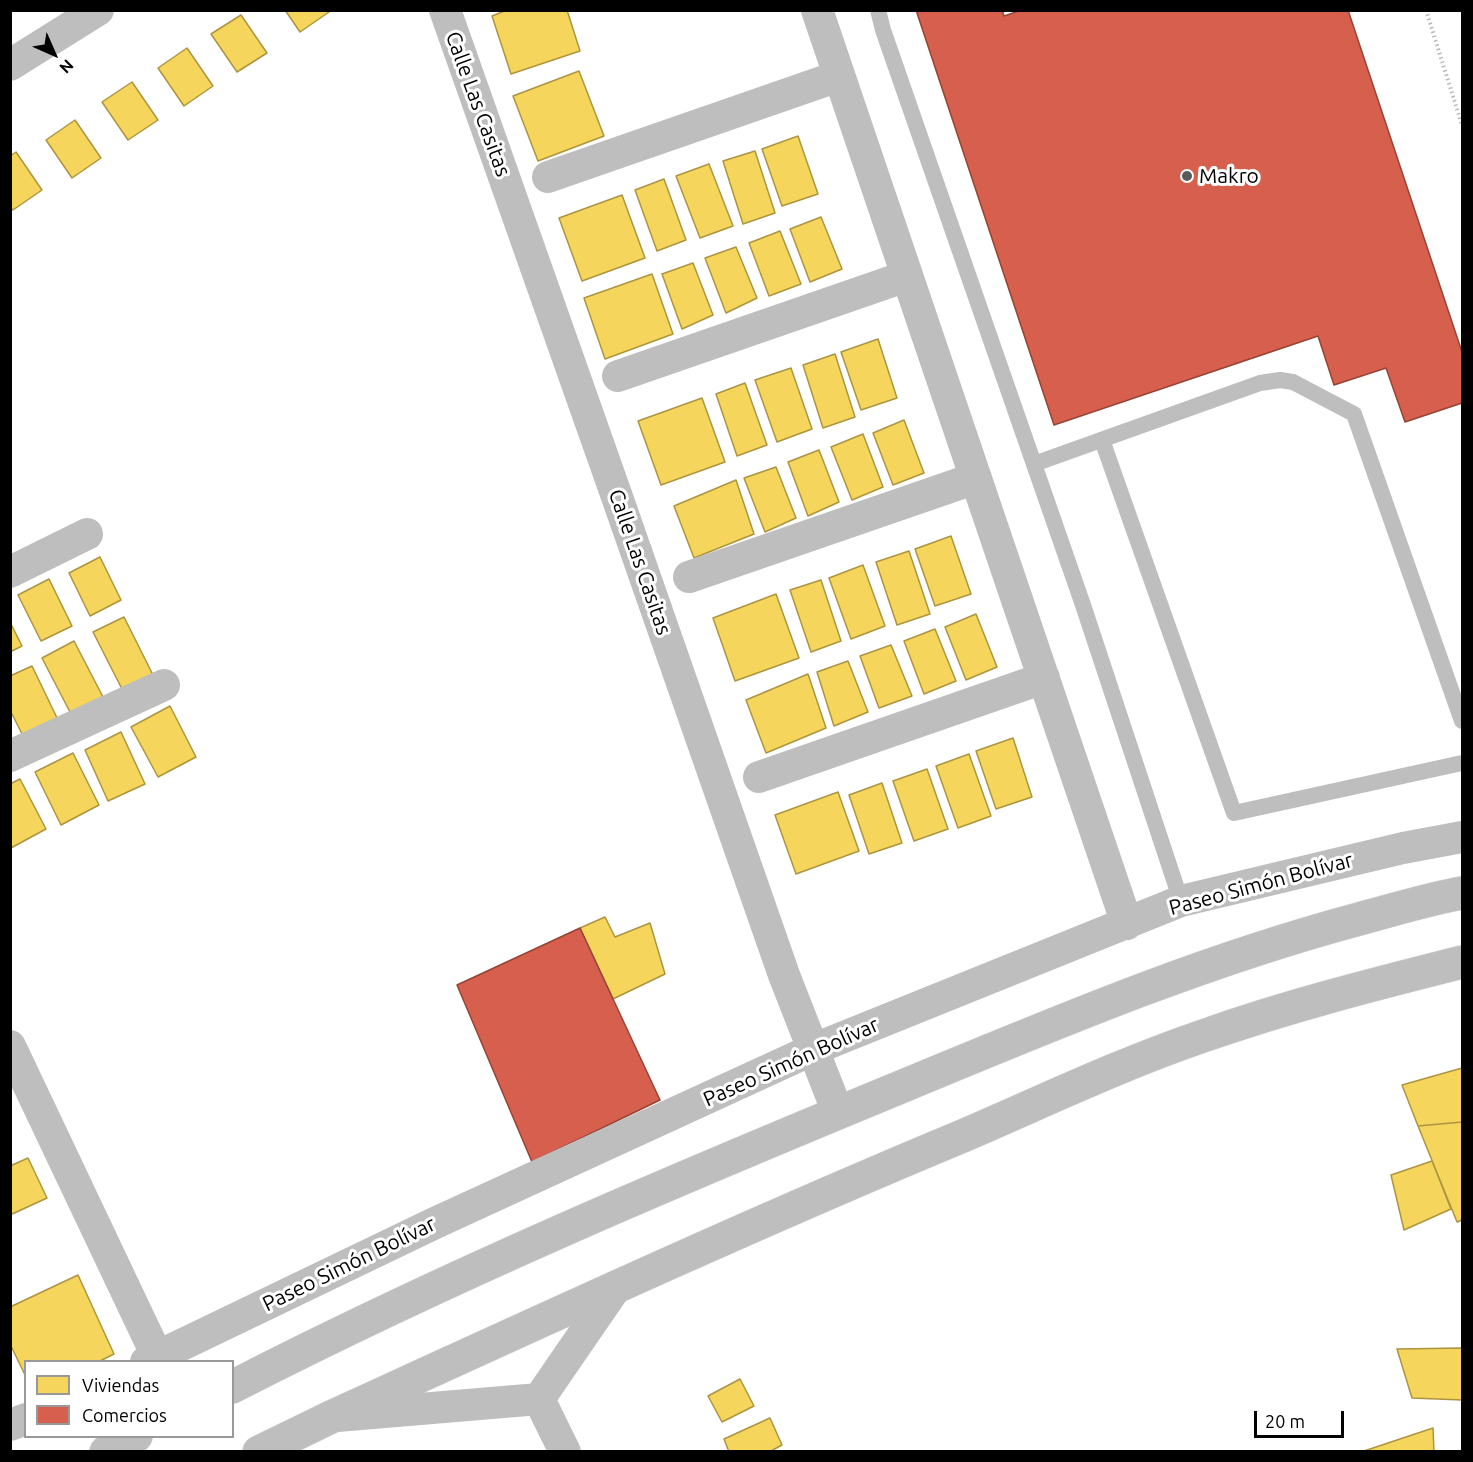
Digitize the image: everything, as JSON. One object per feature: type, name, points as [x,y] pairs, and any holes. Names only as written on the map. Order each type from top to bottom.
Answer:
[{"type":"main road","points":[[234,1386],[434,1287],[604,1211],[1162,981],[1314,931],[1462,893]]},
{"type":"main road","points":[[260,1452],[331,1417],[765,1219],[1020,1112],[1113,1070],[1201,1036],[1289,1007],[1462,962]]},
{"type":"main road","points":[[106,1452],[134,1438]]},
{"type":"street","points":[[10,65],[98,10]]},
{"type":"street","name":"Calle Las Casitas","points":[[445,10],[784,975],[838,1113]]},
{"type":"street","points":[[817,10],[1127,924]]},
{"type":"street","points":[[548,177],[839,76]]},
{"type":"street","points":[[618,376],[907,276]]},
{"type":"street","points":[[689,577],[976,478]]},
{"type":"street","points":[[10,572],[87,534]]},
{"type":"street","points":[[759,777],[1044,678]]},
{"type":"street","points":[[10,756],[164,685]]},
{"type":"street","name":"Paseo Simón Bolívar","points":[[152,1359],[435,1223],[814,1050],[1181,902],[1402,848],[1462,837]]},
{"type":"street","points":[[10,1046],[152,1359]]},
{"type":"street","points":[[539,1399],[616,1287]]},
{"type":"street","points":[[331,1417],[539,1399]]},
{"type":"street","points":[[539,1399],[565,1452]]},
{"type":"lane","points":[[878,10],[890,52],[1083,605],[1181,902]]},
{"type":"lane","points":[[1034,464],[1260,383],[1280,380],[1293,382],[1354,414],[1462,721]]},
{"type":"lane","points":[[1102,440],[1234,813],[1462,763]]},
{"type":"path","points":[[1426,10],[1462,125]]},
{"type":"building: Viviendas","points":[[285,10],[328,10],[329,12],[300,32]]},
{"type":"building: Viviendas","points":[[507,10],[567,10],[580,51],[511,74],[492,16]]},
{"type":"building: Viviendas","points":[[241,15],[267,53],[237,72],[211,34]]},
{"type":"building: Viviendas","points":[[187,48],[213,86],[184,106],[158,68]]},
{"type":"building: Viviendas","points":[[579,71],[604,136],[538,161],[513,96]]},
{"type":"building: Viviendas","points":[[132,82],[158,120],[128,140],[102,102]]},
{"type":"building: Viviendas","points":[[75,120],[101,158],[72,178],[46,140]]},
{"type":"building: Viviendas","points":[[798,136],[818,194],[782,206],[762,149]]},
{"type":"building: Viviendas","points":[[755,151],[775,213],[743,224],[723,161]]},
{"type":"building: Viviendas","points":[[16,152],[42,190],[13,210],[10,207],[10,156]]},
{"type":"building: Viviendas","points":[[709,164],[733,226],[700,238],[676,176]]},
{"type":"building: Viviendas","points":[[664,179],[686,240],[657,251],[635,190]]},
{"type":"building: Viviendas","points":[[622,195],[645,258],[582,281],[559,218]]},
{"type":"building: Viviendas","points":[[821,217],[842,269],[810,282],[790,229]]},
{"type":"building: Viviendas","points":[[780,231],[801,284],[769,296],[749,243]]},
{"type":"building: Viviendas","points":[[736,247],[757,298],[726,313],[705,258]]},
{"type":"building: Viviendas","points":[[693,263],[713,315],[682,329],[662,274]]},
{"type":"building: Viviendas","points":[[652,274],[673,334],[605,359],[584,298]]},
{"type":"building: Viviendas","points":[[878,339],[897,398],[861,410],[841,352]]},
{"type":"building: Viviendas","points":[[835,354],[855,417],[823,428],[803,365]]},
{"type":"building: Viviendas","points":[[791,368],[812,429],[777,442],[755,380]]},
{"type":"building: Viviendas","points":[[745,383],[767,445],[737,456],[716,394]]},
{"type":"building: Viviendas","points":[[702,398],[725,462],[661,485],[638,421]]},
{"type":"building: Viviendas","points":[[904,420],[924,473],[893,485],[873,433]]},
{"type":"building: Viviendas","points":[[863,434],[883,487],[852,500],[831,447]]},
{"type":"building: Viviendas","points":[[819,450],[839,502],[808,516],[788,462]]},
{"type":"building: Viviendas","points":[[776,467],[796,518],[765,532],[744,478]]},
{"type":"building: Viviendas","points":[[736,480],[754,534],[694,558],[674,506]]},
{"type":"building: Viviendas","points":[[951,536],[971,594],[935,606],[915,549]]},
{"type":"building: Viviendas","points":[[909,551],[930,614],[897,625],[876,562]]},
{"type":"building: Viviendas","points":[[100,557],[121,600],[90,616],[69,573]]},
{"type":"building: Viviendas","points":[[863,565],[885,626],[851,639],[829,578]]},
{"type":"building: Viviendas","points":[[49,579],[72,626],[41,641],[18,595]]},
{"type":"building: Viviendas","points":[[821,580],[841,641],[811,652],[790,590]]},
{"type":"building: Viviendas","points":[[776,594],[799,658],[735,681],[713,618]]},
{"type":"building: Viviendas","points":[[976,614],[997,667],[966,680],[945,627]]},
{"type":"building: Viviendas","points":[[124,617],[153,675],[123,691],[93,632]]},
{"type":"building: Viviendas","points":[[10,622],[22,646],[10,652]]},
{"type":"building: Viviendas","points":[[935,629],[956,681],[924,694],[904,641]]},
{"type":"building: Viviendas","points":[[74,641],[103,697],[71,714],[42,658]]},
{"type":"building: Viviendas","points":[[891,645],[912,696],[879,708],[860,656]]},
{"type":"building: Viviendas","points":[[848,661],[868,712],[834,726],[817,672]]},
{"type":"building: Viviendas","points":[[32,666],[59,722],[24,738],[10,710],[10,676]]},
{"type":"building: Viviendas","points":[[808,674],[826,728],[766,753],[746,700]]},
{"type":"building: Viviendas","points":[[170,706],[196,757],[158,777],[131,727]]},
{"type":"building: Viviendas","points":[[121,732],[145,784],[108,801],[85,750]]},
{"type":"building: Viviendas","points":[[1013,738],[1032,797],[996,809],[976,751]]},
{"type":"building: Viviendas","points":[[73,753],[99,805],[61,825],[35,772]]},
{"type":"building: Viviendas","points":[[969,754],[991,816],[958,828],[936,766]]},
{"type":"building: Viviendas","points":[[927,769],[948,829],[914,841],[893,781]]},
{"type":"building: Viviendas","points":[[20,779],[46,829],[11,848],[10,784]]},
{"type":"building: Viviendas","points":[[882,783],[902,843],[869,854],[849,795]]},
{"type":"building: Viviendas","points":[[838,792],[859,851],[796,874],[775,815]]},
{"type":"building: Viviendas","points":[[605,917],[615,937],[650,923],[665,974],[613,999],[580,928]]},
{"type":"building: Viviendas","points":[[1462,1068],[1462,1122],[1418,1126],[1402,1085]]},
{"type":"building: Viviendas","points":[[1462,1122],[1462,1220],[1457,1222],[1418,1126]]},
{"type":"building: Viviendas","points":[[28,1158],[47,1198],[10,1215],[10,1166]]},
{"type":"building: Viviendas","points":[[1432,1161],[1451,1209],[1404,1230],[1391,1175]]},
{"type":"building: Viviendas","points":[[78,1275],[114,1354],[102,1360],[24,1360],[24,1373],[10,1344],[10,1307]]},
{"type":"building: Viviendas","points":[[1462,1348],[1462,1400],[1412,1398],[1397,1349]]},
{"type":"building: Viviendas","points":[[740,1379],[754,1406],[722,1422],[708,1396]]},
{"type":"building: Viviendas","points":[[770,1418],[782,1445],[769,1452],[729,1452],[724,1439]]},
{"type":"building: Viviendas","points":[[1433,1428],[1434,1452],[1361,1452]]},
{"type":"building: Comercios","name":"Makro","points":[[916,10],[1002,10],[1004,16],[1022,10],[1348,10],[1462,352],[1462,403],[1405,422],[1386,368],[1334,385],[1318,336],[1054,425]]},
{"type":"building: Comercios","points":[[580,928],[660,1100],[532,1162],[457,985]]},
{"type":"place","name":"Makro","points":[[1187,176]]}]
